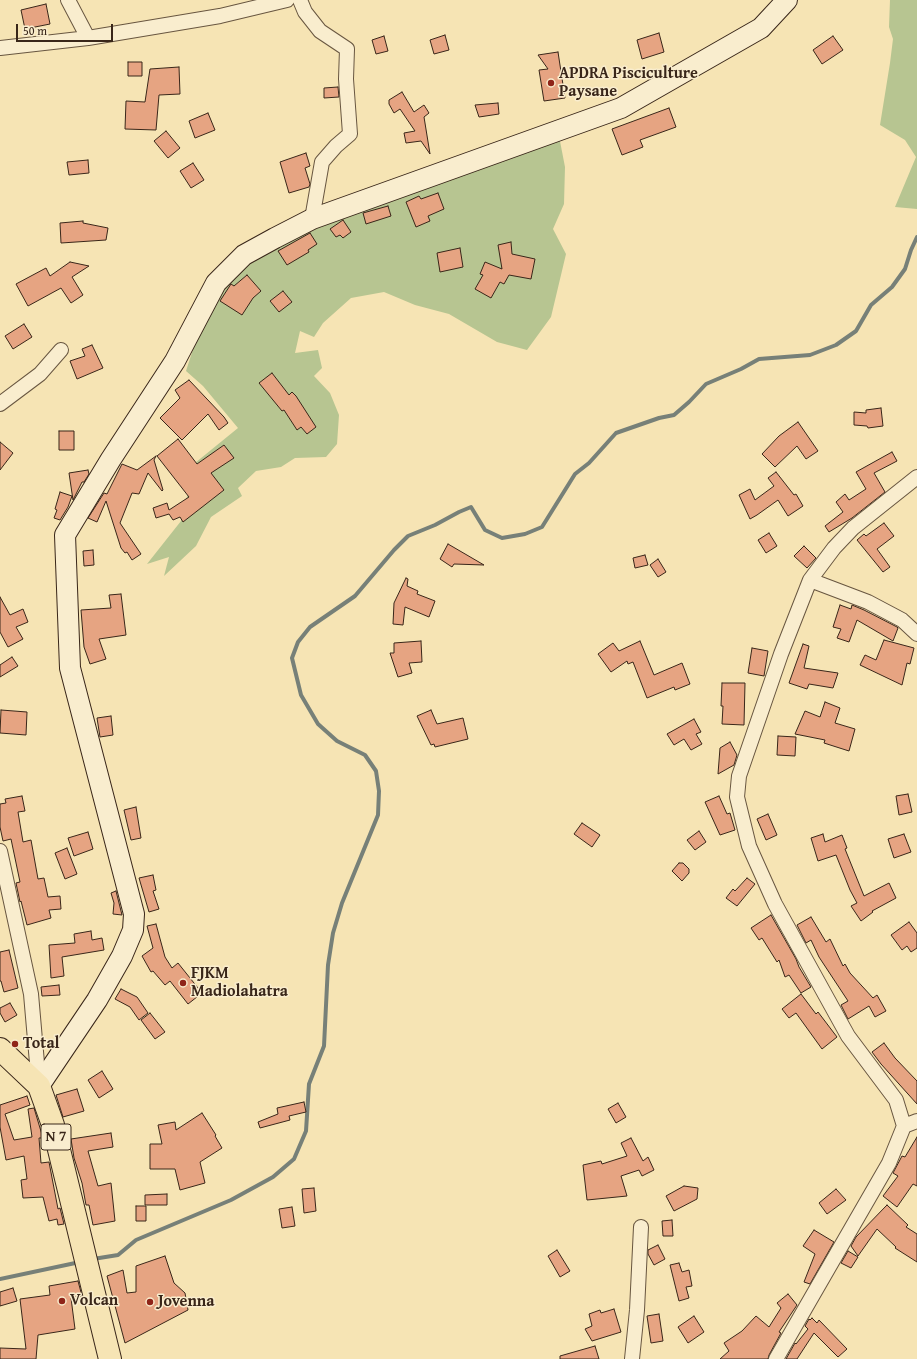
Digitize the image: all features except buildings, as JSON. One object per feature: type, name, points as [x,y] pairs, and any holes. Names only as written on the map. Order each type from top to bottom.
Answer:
[{"type":"main road","name":"N 7","points":[[0,1049],[39,1086],[53,1125],[110,1359]]},
{"type":"street","points":[[68,0],[88,38]]},
{"type":"street","points":[[0,48],[88,38],[220,16],[287,0]]},
{"type":"street","points":[[300,0],[305,12],[320,31],[347,49],[346,79],[350,134],[336,146],[322,162],[312,219]]},
{"type":"street","points":[[39,1086],[97,1000],[122,956],[132,930],[134,914],[70,668],[65,535],[111,459],[175,361],[216,283],[244,255],[312,219],[621,108],[760,28],[787,0]]},
{"type":"street","points":[[0,404],[40,374],[61,350]]},
{"type":"street","points":[[776,1359],[889,1163],[904,1126],[896,1100],[848,1036],[775,904],[749,846],[737,797],[739,776],[781,654],[810,580],[834,548],[854,528],[917,477]]},
{"type":"street","points":[[810,580],[868,602],[902,620],[917,634]]},
{"type":"street","points":[[0,851],[31,994],[39,1086]]},
{"type":"street","points":[[904,1126],[917,1121]]},
{"type":"street","points":[[632,1359],[637,1310],[641,1227]]},
{"type":"green space","points":[[890,0],[917,0],[917,209],[895,207],[916,157],[905,140],[880,125],[893,39],[889,27]]},
{"type":"green space","points":[[559,136],[565,167],[564,204],[553,229],[566,254],[551,317],[527,350],[497,342],[449,314],[415,305],[384,292],[351,298],[323,323],[314,337],[300,331],[295,353],[318,350],[322,368],[314,376],[330,393],[339,415],[337,444],[326,457],[295,458],[281,467],[256,471],[238,488],[242,496],[211,517],[196,546],[164,576],[169,557],[147,564],[181,521],[195,463],[238,428],[203,386],[186,371],[196,340],[222,286],[248,261],[279,241]]},
{"type":"waterway","points":[[93,1259],[118,1255],[136,1240],[231,1200],[273,1177],[294,1159],[306,1131],[309,1084],[324,1046],[328,965],[333,933],[342,903],[378,815],[379,791],[376,771],[365,755],[337,741],[318,724],[301,695],[292,658],[298,642],[310,627],[355,596],[394,550],[408,536],[435,525],[471,507],[485,530],[502,538],[525,534],[542,527],[575,474],[589,463],[616,433],[659,418],[674,415],[706,384],[741,369],[759,359],[810,355],[836,345],[856,331],[871,305],[892,287],[905,269],[917,237]]},
{"type":"waterway","points":[[0,1279],[80,1262]]},
{"type":"place","name":"APDRA Pisciculture Paysane","points":[[551,83]]},
{"type":"place","name":"FJKM Madiolahatra","points":[[183,983]]},
{"type":"place","name":"Total","points":[[15,1044]]},
{"type":"place","name":"Volcan","points":[[62,1301]]},
{"type":"place","name":"Jovenna","points":[[150,1302]]}]
